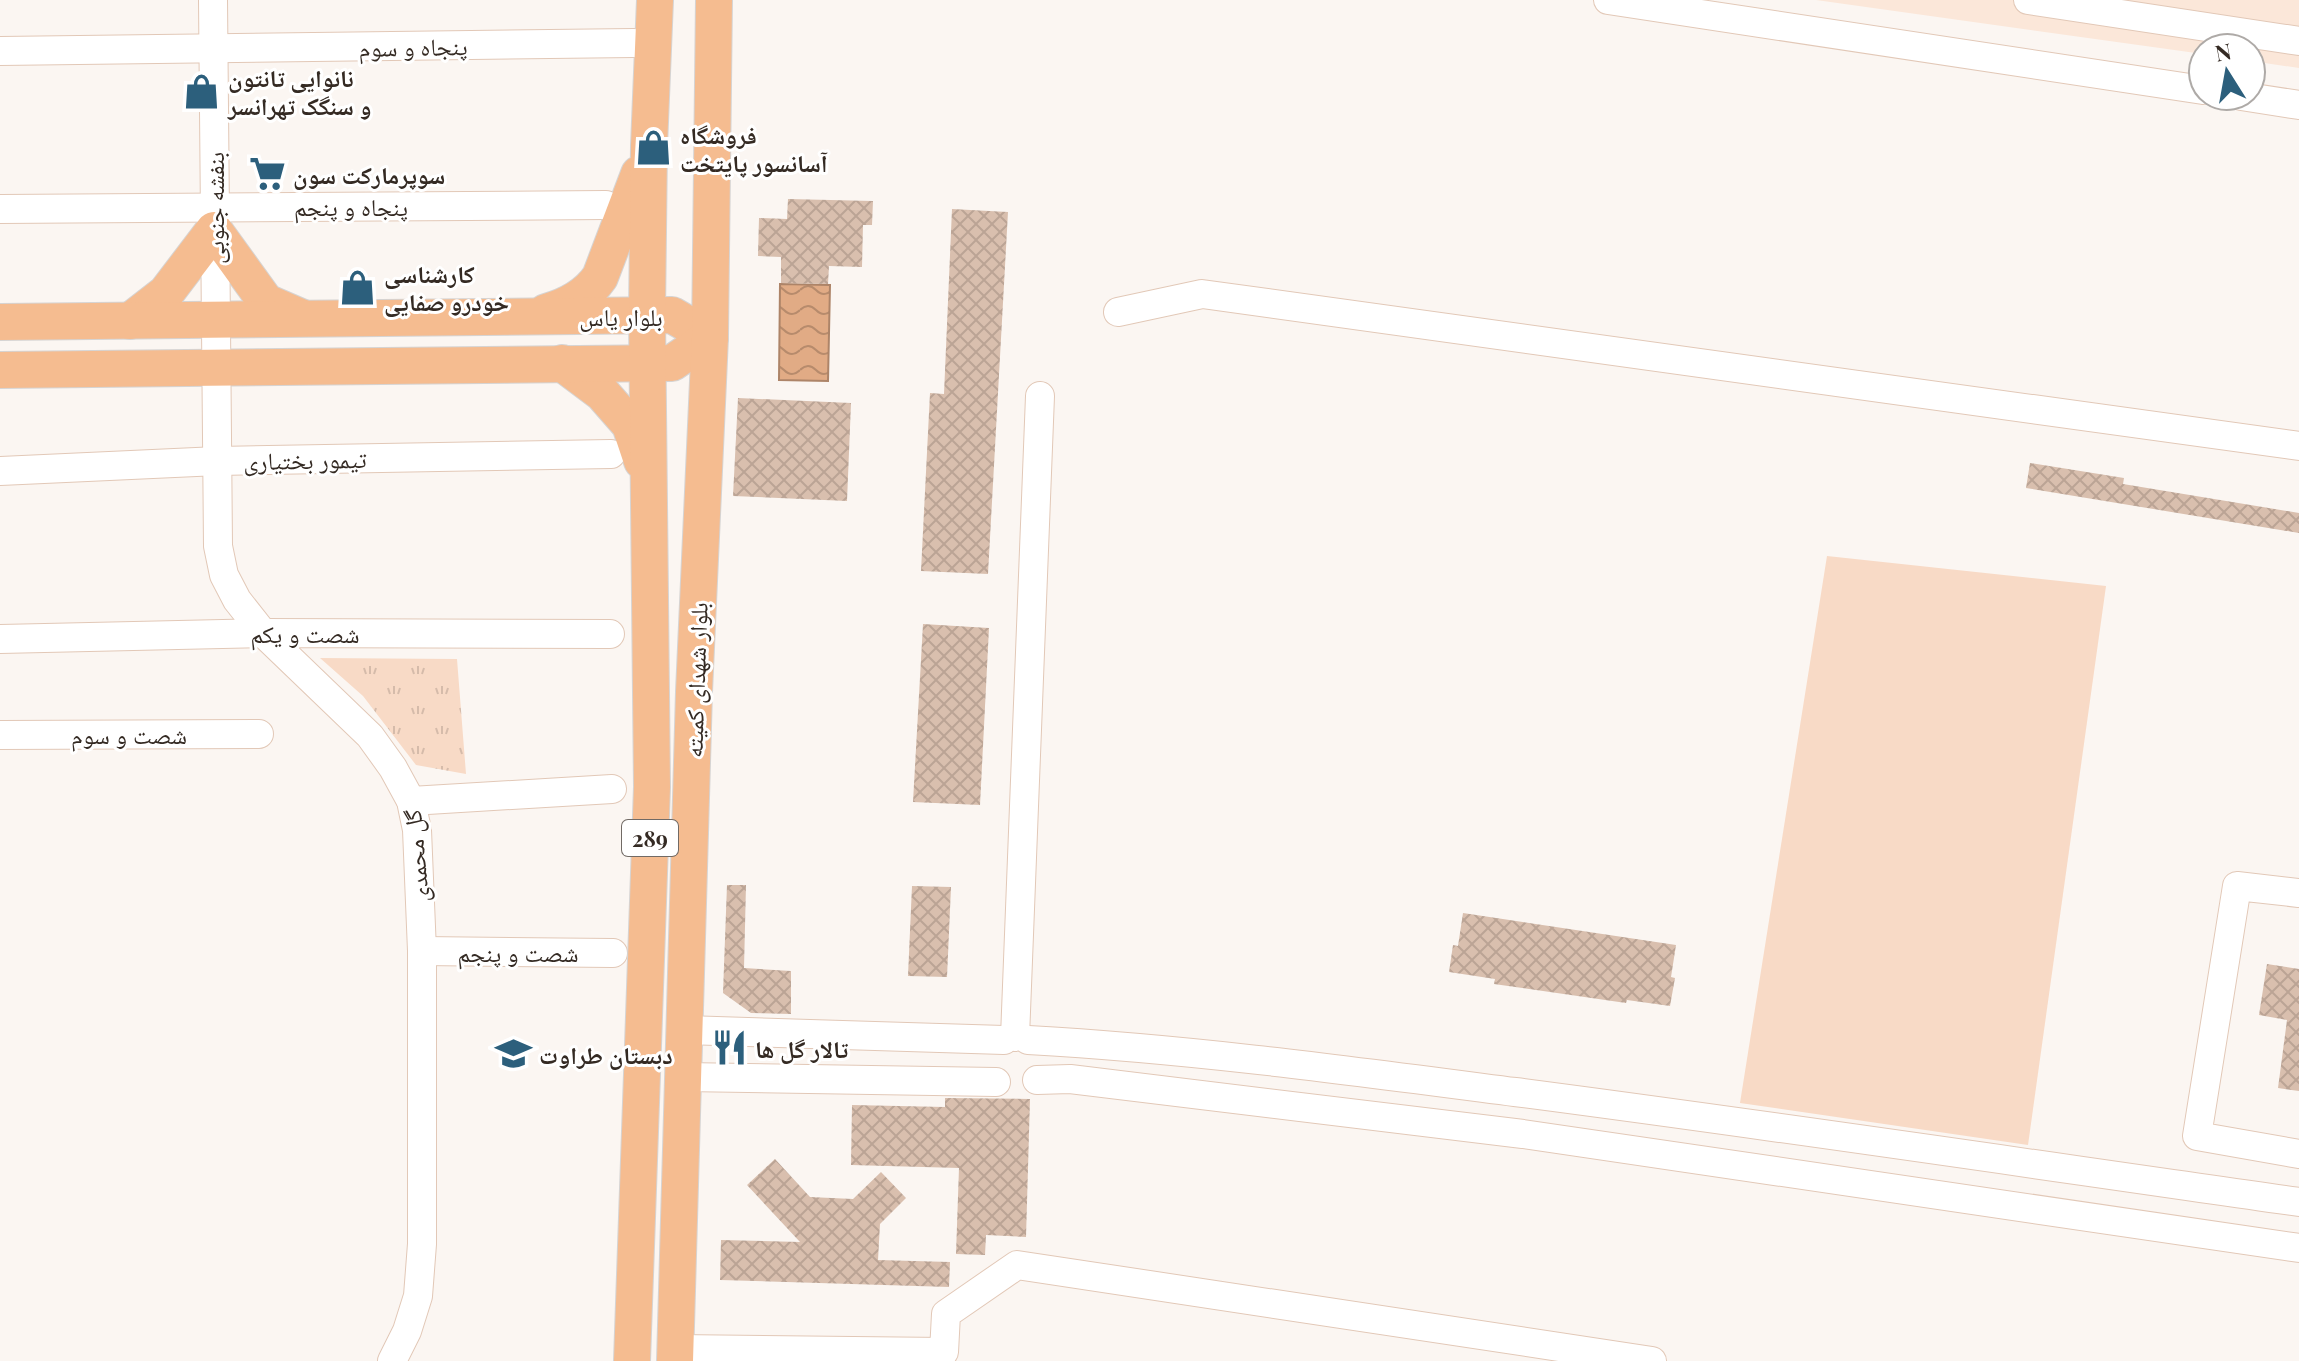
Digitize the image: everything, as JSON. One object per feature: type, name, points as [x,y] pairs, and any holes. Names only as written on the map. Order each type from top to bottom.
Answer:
[{"type":"main road","points":[[635,316],[649,146],[655,0]]},
{"type":"main road","name":"بلوار شهدای کمیته","points":[[676,1355],[694,692],[710,337],[714,0]]},
{"type":"main road","points":[[527,317],[558,309],[592,289],[614,246],[649,146]]},
{"type":"main road","points":[[130,321],[166,293],[214,219],[266,302],[305,319]]},
{"type":"main road","name":"بلوار یاس","points":[[0,322],[672,315],[710,337],[672,363],[0,370]]},
{"type":"main road","name":"بلوار شهدای کمیته","points":[[632,1361],[652,787],[648,480],[634,345],[635,316]]},
{"type":"main road","points":[[562,363],[602,393],[630,425],[648,480]]},
{"type":"street","name":"بنفشه جنوبی","points":[[213,0],[215,368]]},
{"type":"street","points":[[1608,0],[2187,88]]},
{"type":"street","points":[[2028,0],[2299,41]]},
{"type":"street","name":"پنجاه و سوم","points":[[0,51],[634,43]]},
{"type":"street","points":[[2267,100],[2299,105]]},
{"type":"street","name":"پنجاه و پنجم","points":[[0,209],[214,219],[606,205]]},
{"type":"street","points":[[1118,312],[1202,294],[2299,446]]},
{"type":"street","name":"گل محمدی","points":[[215,368],[218,546],[224,575],[237,600],[263,633],[370,736],[411,801],[417,830],[422,951],[422,1244],[418,1296],[407,1331],[392,1361]]},
{"type":"street","points":[[1016,1039],[1040,396]]},
{"type":"street","name":"تیمور بختیاری","points":[[0,471],[218,461],[611,454]]},
{"type":"street","name":"شصت و یکم","points":[[0,639],[263,633],[610,634]]},
{"type":"street","name":"شصت و سوم","points":[[0,735],[259,734]]},
{"type":"street","points":[[411,801],[612,789]]},
{"type":"street","points":[[2299,893],[2237,886],[2197,1136],[2299,1154]]},
{"type":"street","name":"شصت و پنجم","points":[[422,951],[613,953]]},
{"type":"street","points":[[685,1030],[1086,1043],[1348,1070],[2299,1202]]},
{"type":"street","points":[[1016,1039],[1041,1054],[1043,1063],[1037,1080]]},
{"type":"street","points":[[996,1082],[989,1067],[992,1051],[1016,1039]]},
{"type":"street","points":[[684,1077],[996,1082],[1012,1090],[1021,1090],[1037,1080],[1070,1079],[1541,1137],[2299,1248]]},
{"type":"street","points":[[1541,1137],[1548,1096]]},
{"type":"street","points":[[676,1355],[944,1352],[946,1314],[1017,1265],[1652,1361]]},
{"type":"shaded area","points":[[1816,0],[2299,0],[2299,68],[2267,63],[2267,32],[2187,32],[2187,52]]},
{"type":"green space","points":[[1827,556],[2106,586],[2028,1145],[1740,1103]]},
{"type":"green space","points":[[320,658],[457,659],[466,774],[416,765],[363,696]]},
{"type":"water","points":[[780,284],[830,285],[828,381],[779,380]]},
{"type":"building","points":[[788,199],[873,201],[872,225],[863,225],[862,267],[829,266],[828,284],[781,283],[781,257],[758,256],[759,218],[787,219]]},
{"type":"building","points":[[952,209],[1008,212],[988,574],[921,571],[930,393],[944,394]]},
{"type":"building","points":[[738,398],[851,403],[847,501],[733,496]]},
{"type":"building","points":[[2030,463],[2124,478],[2123,484],[2299,513],[2299,533],[2026,488]]},
{"type":"building","points":[[923,624],[989,628],[980,805],[913,802]]},
{"type":"building","points":[[727,885],[746,885],[744,968],[791,971],[791,1014],[751,1013],[723,993]]},
{"type":"building","points":[[912,886],[951,887],[947,977],[908,976]]},
{"type":"building","points":[[1463,913],[1676,945],[1670,1006],[1627,1000],[1626,1003],[1494,984],[1495,979],[1449,972],[1453,945],[1458,946]]},
{"type":"building","points":[[2267,964],[2299,969],[2299,1091],[2278,1088],[2287,1020],[2259,1015]]},
{"type":"building","points":[[945,1098],[1030,1099],[1026,1237],[986,1235],[985,1255],[956,1254],[959,1168],[851,1165],[852,1105],[945,1107]]},
{"type":"building","points":[[775,1159],[810,1197],[853,1199],[881,1172],[906,1198],[880,1224],[878,1260],[950,1262],[949,1287],[720,1280],[721,1240],[800,1242],[747,1185]]},
{"type":"place","name":"نانوایی تانتون و سنگک تهرانسر","points":[[202,91]]},
{"type":"place","name":"فروشگاه آسانسور پایتخت","points":[[654,148]]},
{"type":"place","name":"سوپرمارکت سون","points":[[267,174]]},
{"type":"place","name":"کارشناسی خودرو صفایی","points":[[358,287]]},
{"type":"place","name":"تالار گل ها","points":[[729,1048]]},
{"type":"place","name":"دبستان طراوت","points":[[513,1054]]}]
